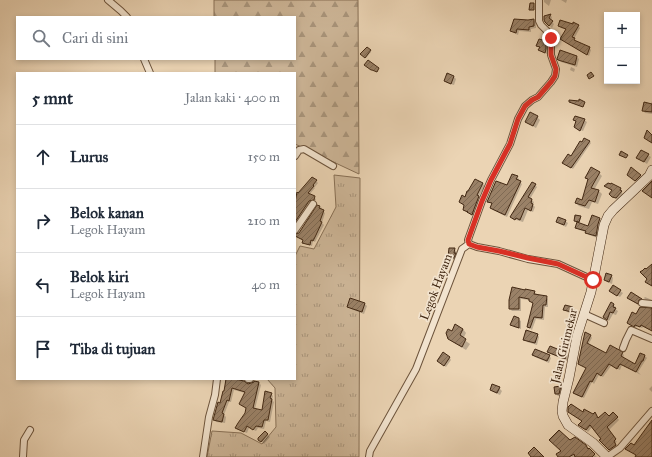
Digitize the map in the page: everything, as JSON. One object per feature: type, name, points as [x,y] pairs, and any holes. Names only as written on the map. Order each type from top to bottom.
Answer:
[{"type":"street","points":[[108,0],[126,16]]},
{"type":"street","name":"Legok Hayam","points":[[369,457],[370,451],[416,369],[462,249],[469,244],[468,240],[482,201],[510,144],[518,119],[525,106],[538,97],[555,76],[556,69],[551,55],[550,34],[539,21],[539,0]]},
{"type":"street","points":[[144,60],[150,72]]},
{"type":"street","points":[[296,154],[299,150],[304,149],[333,166]]},
{"type":"street","name":"Jalan Girimekar","points":[[607,457],[568,425],[563,416],[563,402],[577,336],[593,280],[604,224],[612,210],[651,174]]},
{"type":"street","points":[[296,229],[313,204]]},
{"type":"street","points":[[469,244],[558,264],[593,280]]},
{"type":"street","points":[[642,303],[652,304]]},
{"type":"street","points":[[584,314],[604,323]]},
{"type":"street","points":[[623,348],[631,330],[652,339]]},
{"type":"street","points":[[203,457],[217,380]]},
{"type":"street","points":[[607,457],[620,448],[652,412]]},
{"type":"street","points":[[23,457],[24,440],[30,430]]},
{"type":"green space","points":[[214,0],[358,0],[359,174],[296,144],[296,72],[215,72],[215,60],[296,60],[296,16],[214,16]]},
{"type":"green space","points":[[334,175],[360,178],[359,457],[207,457],[212,431],[241,433],[262,444],[276,427],[275,388],[268,380],[296,380],[296,254],[300,246],[314,249],[336,207]]},
{"type":"building","points":[[530,3],[534,3],[534,10],[529,10]]},
{"type":"building","points":[[551,14],[549,18],[553,21],[549,26],[544,20],[544,16]]},
{"type":"building","points":[[514,19],[534,19],[534,26],[529,27],[529,30],[517,29],[516,33],[510,31]]},
{"type":"building","points":[[560,20],[573,24],[573,22],[579,25],[572,37],[575,38],[574,40],[590,47],[587,55],[560,39],[566,29],[558,26]]},
{"type":"building","points":[[539,39],[546,41],[545,53],[538,50],[540,47],[536,46]]},
{"type":"building","points":[[367,47],[371,50],[365,58],[360,54]]},
{"type":"building","points":[[560,50],[577,56],[575,65],[557,59]]},
{"type":"building","points":[[368,60],[379,68],[377,72],[364,65]]},
{"type":"building","points":[[591,72],[594,76],[589,79],[587,75]]},
{"type":"building","points":[[447,73],[454,76],[451,84],[444,81]]},
{"type":"building","points":[[579,99],[585,102],[583,107],[569,102],[569,100],[579,101]]},
{"type":"building","points":[[644,102],[652,104],[652,112],[642,111]]},
{"type":"building","points":[[530,112],[538,116],[533,126],[525,122]]},
{"type":"building","points":[[575,116],[585,119],[580,131],[574,127],[576,121],[573,120]]},
{"type":"building","points":[[647,130],[652,135],[652,143],[644,138]]},
{"type":"building","points":[[584,138],[590,141],[571,168],[562,163],[568,154],[571,156],[580,141],[582,142]]},
{"type":"building","points":[[641,150],[649,154],[644,162],[636,158]]},
{"type":"building","points":[[621,151],[628,155],[626,158],[619,155]]},
{"type":"building","points":[[591,167],[600,172],[591,188],[599,190],[595,202],[589,200],[585,206],[575,203],[577,198],[582,200],[588,179],[585,178]]},
{"type":"building","points":[[631,167],[641,175],[635,181],[627,175]]},
{"type":"building","points":[[512,174],[518,176],[516,179],[521,181],[505,215],[490,208],[492,203],[487,202],[496,181],[507,185]]},
{"type":"building","points":[[312,177],[317,180],[308,193],[315,196],[314,200],[309,201],[296,220],[296,197],[297,192],[298,193]]},
{"type":"building","points":[[475,179],[483,183],[477,195],[479,196],[472,215],[463,210],[464,205],[459,202],[462,195],[465,197]]},
{"type":"building","points":[[652,181],[652,198],[642,191]]},
{"type":"building","points":[[532,182],[536,184],[528,197],[532,199],[531,203],[533,204],[531,211],[525,208],[520,220],[516,218],[515,220],[510,217]]},
{"type":"building","points":[[608,183],[621,188],[620,190],[622,191],[616,198],[609,194],[612,190],[604,186]]},
{"type":"building","points":[[317,205],[320,206],[319,208],[324,210],[320,221],[322,222],[313,241],[311,240],[310,245],[302,243],[303,240],[296,236],[296,234],[299,233]]},
{"type":"building","points":[[575,215],[581,216],[579,222],[574,221]]},
{"type":"building","points":[[592,215],[600,218],[596,236],[575,228],[577,222],[588,226]]},
{"type":"building","points":[[558,217],[566,220],[564,225],[556,222]]},
{"type":"building","points":[[449,248],[455,248],[454,253],[456,253],[454,258],[448,257]]},
{"type":"building","points":[[652,264],[652,286],[645,282],[647,279],[640,272]]},
{"type":"building","points":[[606,273],[612,275],[609,282],[604,280]]},
{"type":"building","points":[[613,285],[621,290],[617,296],[609,291]]},
{"type":"building","points":[[512,287],[535,291],[534,294],[547,296],[546,305],[543,305],[542,318],[534,317],[530,328],[527,327],[533,303],[529,301],[529,299],[519,297],[519,309],[509,309],[509,300]]},
{"type":"building","points":[[631,292],[642,299],[639,300],[638,304],[627,298]]},
{"type":"building","points":[[350,298],[365,303],[362,312],[347,307]]},
{"type":"building","points":[[611,302],[614,304],[613,307],[616,308],[613,313],[610,312],[607,320],[603,317]]},
{"type":"building","points":[[565,305],[573,307],[572,312],[563,310]]},
{"type":"building","points":[[640,307],[652,308],[652,331],[641,325],[640,327],[635,325],[634,327],[627,323],[632,312],[636,314]]},
{"type":"building","points":[[514,316],[519,318],[519,328],[510,325]]},
{"type":"building","points":[[455,324],[463,329],[460,335],[466,339],[462,347],[448,339],[446,333],[448,329],[452,331]]},
{"type":"building","points":[[526,330],[538,334],[535,343],[523,340]]},
{"type":"building","points":[[585,332],[591,335],[587,343],[606,353],[610,345],[623,352],[621,356],[635,364],[640,353],[645,355],[636,372],[620,364],[617,369],[609,364],[601,376],[597,373],[592,382],[590,381],[582,397],[573,393],[586,368],[578,364]]},
{"type":"building","points":[[550,346],[567,353],[565,359],[547,352]]},
{"type":"building","points":[[535,349],[550,355],[547,361],[532,355]]},
{"type":"building","points":[[443,352],[450,357],[444,366],[437,361]]},
{"type":"building","points":[[226,380],[240,380],[248,384],[254,381],[259,382],[253,408],[262,410],[265,391],[272,393],[270,398],[272,399],[268,420],[264,420],[262,427],[256,426],[253,430],[247,426],[244,432],[235,428],[245,413],[246,408],[239,404],[245,392],[232,388],[229,401],[227,400],[222,413],[224,414],[222,422],[213,420],[218,402],[220,403]]},
{"type":"building","points":[[492,384],[500,387],[497,393],[490,390]]},
{"type":"building","points":[[561,386],[559,394],[555,394],[554,387]]},
{"type":"building","points":[[571,404],[583,412],[584,409],[593,414],[595,412],[598,418],[605,412],[609,416],[613,412],[618,417],[607,427],[616,439],[614,441],[616,445],[609,450],[599,440],[601,439],[590,425],[586,430],[578,425],[582,421],[568,412],[568,407]]},
{"type":"building","points":[[652,420],[652,457],[635,457],[636,455],[625,449],[631,443],[634,445]]},
{"type":"building","points":[[559,430],[570,440],[575,437],[595,454],[592,457],[575,457],[574,454],[569,457],[558,457],[556,454],[561,451],[549,440]]},
{"type":"building","points":[[265,431],[268,434],[261,442],[258,438]]},
{"type":"building","points":[[534,447],[544,457],[531,457],[528,453]]},
{"type":"route","points":[[551,38],[550,50],[556,69],[555,76],[537,98],[525,106],[518,119],[510,144],[491,180],[468,240],[469,244],[473,246],[558,264],[593,280]]}]
